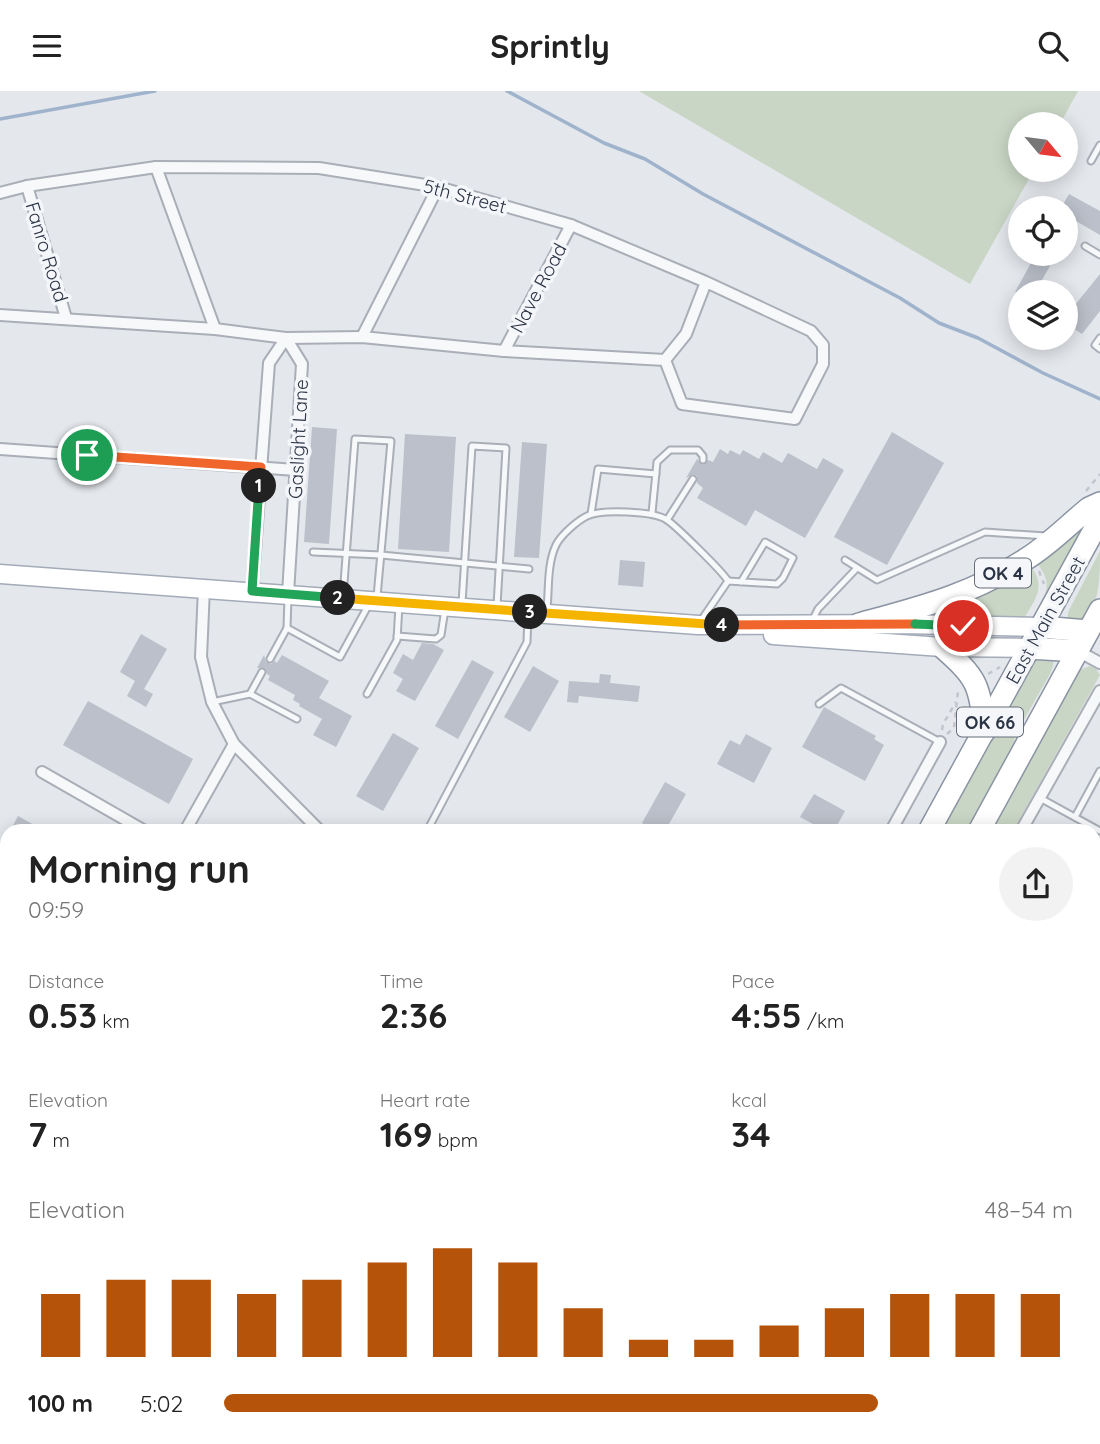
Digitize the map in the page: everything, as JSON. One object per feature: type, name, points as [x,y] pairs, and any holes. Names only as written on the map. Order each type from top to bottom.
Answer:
[{"type":"highway","name":"OK 4","points":[[859,624],[937,603],[994,579],[1029,558],[1089,507],[1090,501]]},
{"type":"highway","name":"East Main Street","points":[[933,824],[985,731],[1021,648],[1041,627],[1100,519]]},
{"type":"highway","points":[[1078,650],[1094,635],[1100,610]]},
{"type":"highway","points":[[1041,627],[1094,635]]},
{"type":"highway","points":[[942,647],[975,680],[982,699],[985,731]]},
{"type":"highway","name":"OK 4","points":[[1021,648],[1078,650]]},
{"type":"highway","name":"OK 66","points":[[983,824],[1078,650]]},
{"type":"main road","name":"OK 4","points":[[0,574],[538,612],[705,625],[777,635],[942,647],[1021,648]]},
{"type":"main road","name":"OK 4","points":[[705,625],[859,624]]},
{"type":"main road","points":[[859,624],[1041,627]]},
{"type":"street","name":"5th Street","points":[[0,194],[27,186],[156,167],[319,168],[439,187],[571,225],[706,282],[811,331],[822,345],[822,364],[795,419],[682,404],[665,360]]},
{"type":"street","points":[[156,167],[215,330]]},
{"type":"street","name":"Fanro Road","points":[[27,186],[66,318]]},
{"type":"street","points":[[362,337],[439,187]]},
{"type":"street","name":"Nave Road","points":[[504,351],[571,225]]},
{"type":"street","points":[[0,315],[66,318],[286,338],[362,337],[504,351],[665,360],[685,334],[706,282]]},
{"type":"street","name":"Gaslight Lane","points":[[252,591],[269,363],[286,338],[302,364],[288,594]]},
{"type":"street","points":[[0,449],[296,470]]},
{"type":"street","points":[[204,588],[201,657],[212,702],[234,744],[313,824]]},
{"type":"street","points":[[1078,650],[1100,663]]},
{"type":"street","points":[[1025,824],[1100,691]]},
{"type":"street","points":[[895,824],[940,742]]},
{"type":"street","points":[[190,824],[234,744]]},
{"type":"street","points":[[42,772],[133,824]]},
{"type":"lane","points":[[1091,161],[1100,145]]},
{"type":"lane","points":[[1085,246],[1100,255]]},
{"type":"lane","points":[[1100,338],[1095,345],[1100,349]]},
{"type":"lane","points":[[288,628],[340,657],[374,600],[381,555],[391,441],[355,439],[342,598]]},
{"type":"lane","points":[[397,636],[436,639],[441,635],[453,606],[464,562],[472,446],[506,448],[497,609]]},
{"type":"lane","points":[[652,513],[657,462],[670,450],[698,450],[703,460]]},
{"type":"lane","points":[[591,514],[598,469],[656,474]]},
{"type":"lane","points":[[667,520],[693,479]]},
{"type":"lane","points":[[431,824],[527,642],[557,543],[585,517],[591,514],[652,513],[667,520],[728,581],[741,582],[780,583],[793,558],[765,542],[741,582]]},
{"type":"lane","points":[[845,561],[877,580],[985,532],[1052,538]]},
{"type":"lane","points":[[313,552],[381,555],[529,569]]},
{"type":"lane","points":[[811,624],[818,608],[857,568]]},
{"type":"lane","points":[[705,625],[728,581]]},
{"type":"lane","points":[[270,659],[288,628],[288,594]]},
{"type":"lane","points":[[367,694],[397,636],[399,602]]},
{"type":"lane","points":[[250,694],[262,672]]},
{"type":"lane","points":[[819,704],[841,688],[940,742]]},
{"type":"lane","points":[[212,702],[250,694],[297,719]]},
{"type":"lane","points":[[1074,817],[1100,771]]},
{"type":"lane","points":[[1040,798],[1087,824]]},
{"type":"path","points":[[1090,501],[1100,474]]},
{"type":"path","points":[[1029,558],[1042,575],[1042,594]]},
{"type":"path","points":[[940,742],[954,728],[958,691],[999,667],[1021,648]]},
{"type":"path","points":[[940,742],[943,723],[957,699]]},
{"type":"green space","points":[[639,91],[1078,91],[1067,112],[1008,112],[1008,182],[1027,182],[1019,196],[1008,196],[1008,216],[970,284]]},
{"type":"green space","points":[[1093,512],[1036,621],[1031,621],[1044,597],[1047,584],[1035,561]]},
{"type":"green space","points":[[1100,551],[1098,587],[1092,609],[1077,621],[1066,622],[1069,610]]},
{"type":"green space","points":[[1030,565],[1039,587],[1022,622],[903,619]]},
{"type":"green space","points":[[1054,654],[1053,666],[1018,730],[1003,773],[974,824],[942,824],[1035,657]]},
{"type":"green space","points":[[1090,666],[1100,675],[1017,824],[991,824],[1076,671]]},
{"type":"building","points":[[1078,199],[1100,211],[1100,235],[1078,222]]},
{"type":"building","points":[[1029,266],[1050,266],[1042,280],[1022,280]]},
{"type":"building","points":[[1100,274],[1100,311],[1082,334],[1078,332],[1078,301]]},
{"type":"building","points":[[312,427],[337,429],[329,544],[304,542]]},
{"type":"building","points":[[892,432],[944,463],[887,565],[834,537]]},
{"type":"building","points":[[405,434],[456,437],[449,552],[398,549]]},
{"type":"building","points":[[522,442],[547,444],[539,558],[514,557]]},
{"type":"building","points":[[720,449],[728,454],[730,450],[740,455],[743,450],[759,459],[763,452],[782,463],[788,453],[817,469],[823,458],[844,470],[805,538],[755,510],[746,526],[697,498],[703,488],[697,483],[697,476],[693,474],[686,478],[697,459],[702,465],[708,460],[713,462]]},
{"type":"building","points":[[620,560],[645,562],[643,587],[618,585]]},
{"type":"building","points":[[141,634],[167,649],[144,689],[153,694],[146,707],[127,696],[135,681],[120,672]]},
{"type":"building","points":[[422,643],[433,644],[444,650],[415,701],[396,691],[403,679],[393,673],[403,654],[413,660]]},
{"type":"building","points":[[264,655],[266,662],[271,664],[275,661],[277,663],[282,655],[329,681],[319,698],[352,716],[336,747],[313,735],[322,719],[299,706],[300,704],[293,700],[295,695],[268,680],[270,676],[265,668],[257,668]]},
{"type":"building","points":[[472,660],[494,672],[458,739],[435,726]]},
{"type":"building","points":[[533,666],[559,681],[530,732],[504,717]]},
{"type":"building","points":[[600,674],[611,675],[610,683],[640,686],[638,702],[579,696],[578,703],[567,702],[569,681],[599,683]]},
{"type":"building","points":[[88,701],[193,759],[169,804],[63,745]]},
{"type":"building","points":[[824,707],[876,736],[874,739],[884,745],[865,781],[802,747]]},
{"type":"building","points":[[393,733],[419,748],[383,811],[356,796]]},
{"type":"building","points":[[746,734],[772,748],[754,783],[717,764],[730,740],[740,745]]},
{"type":"building","points":[[665,782],[686,794],[669,824],[642,823]]},
{"type":"building","points":[[814,794],[845,811],[838,824],[813,824],[800,817]]},
{"type":"building","points":[[18,816],[32,824],[14,824]]},
{"type":"waterway","points":[[0,119],[155,91]]},
{"type":"waterway","points":[[507,91],[604,143],[645,159],[703,194],[900,298],[939,323],[978,338],[1043,373],[1100,399]]},
{"type":"route","points":[[87,455],[261,467],[252,591],[698,625],[963,626]]}]
